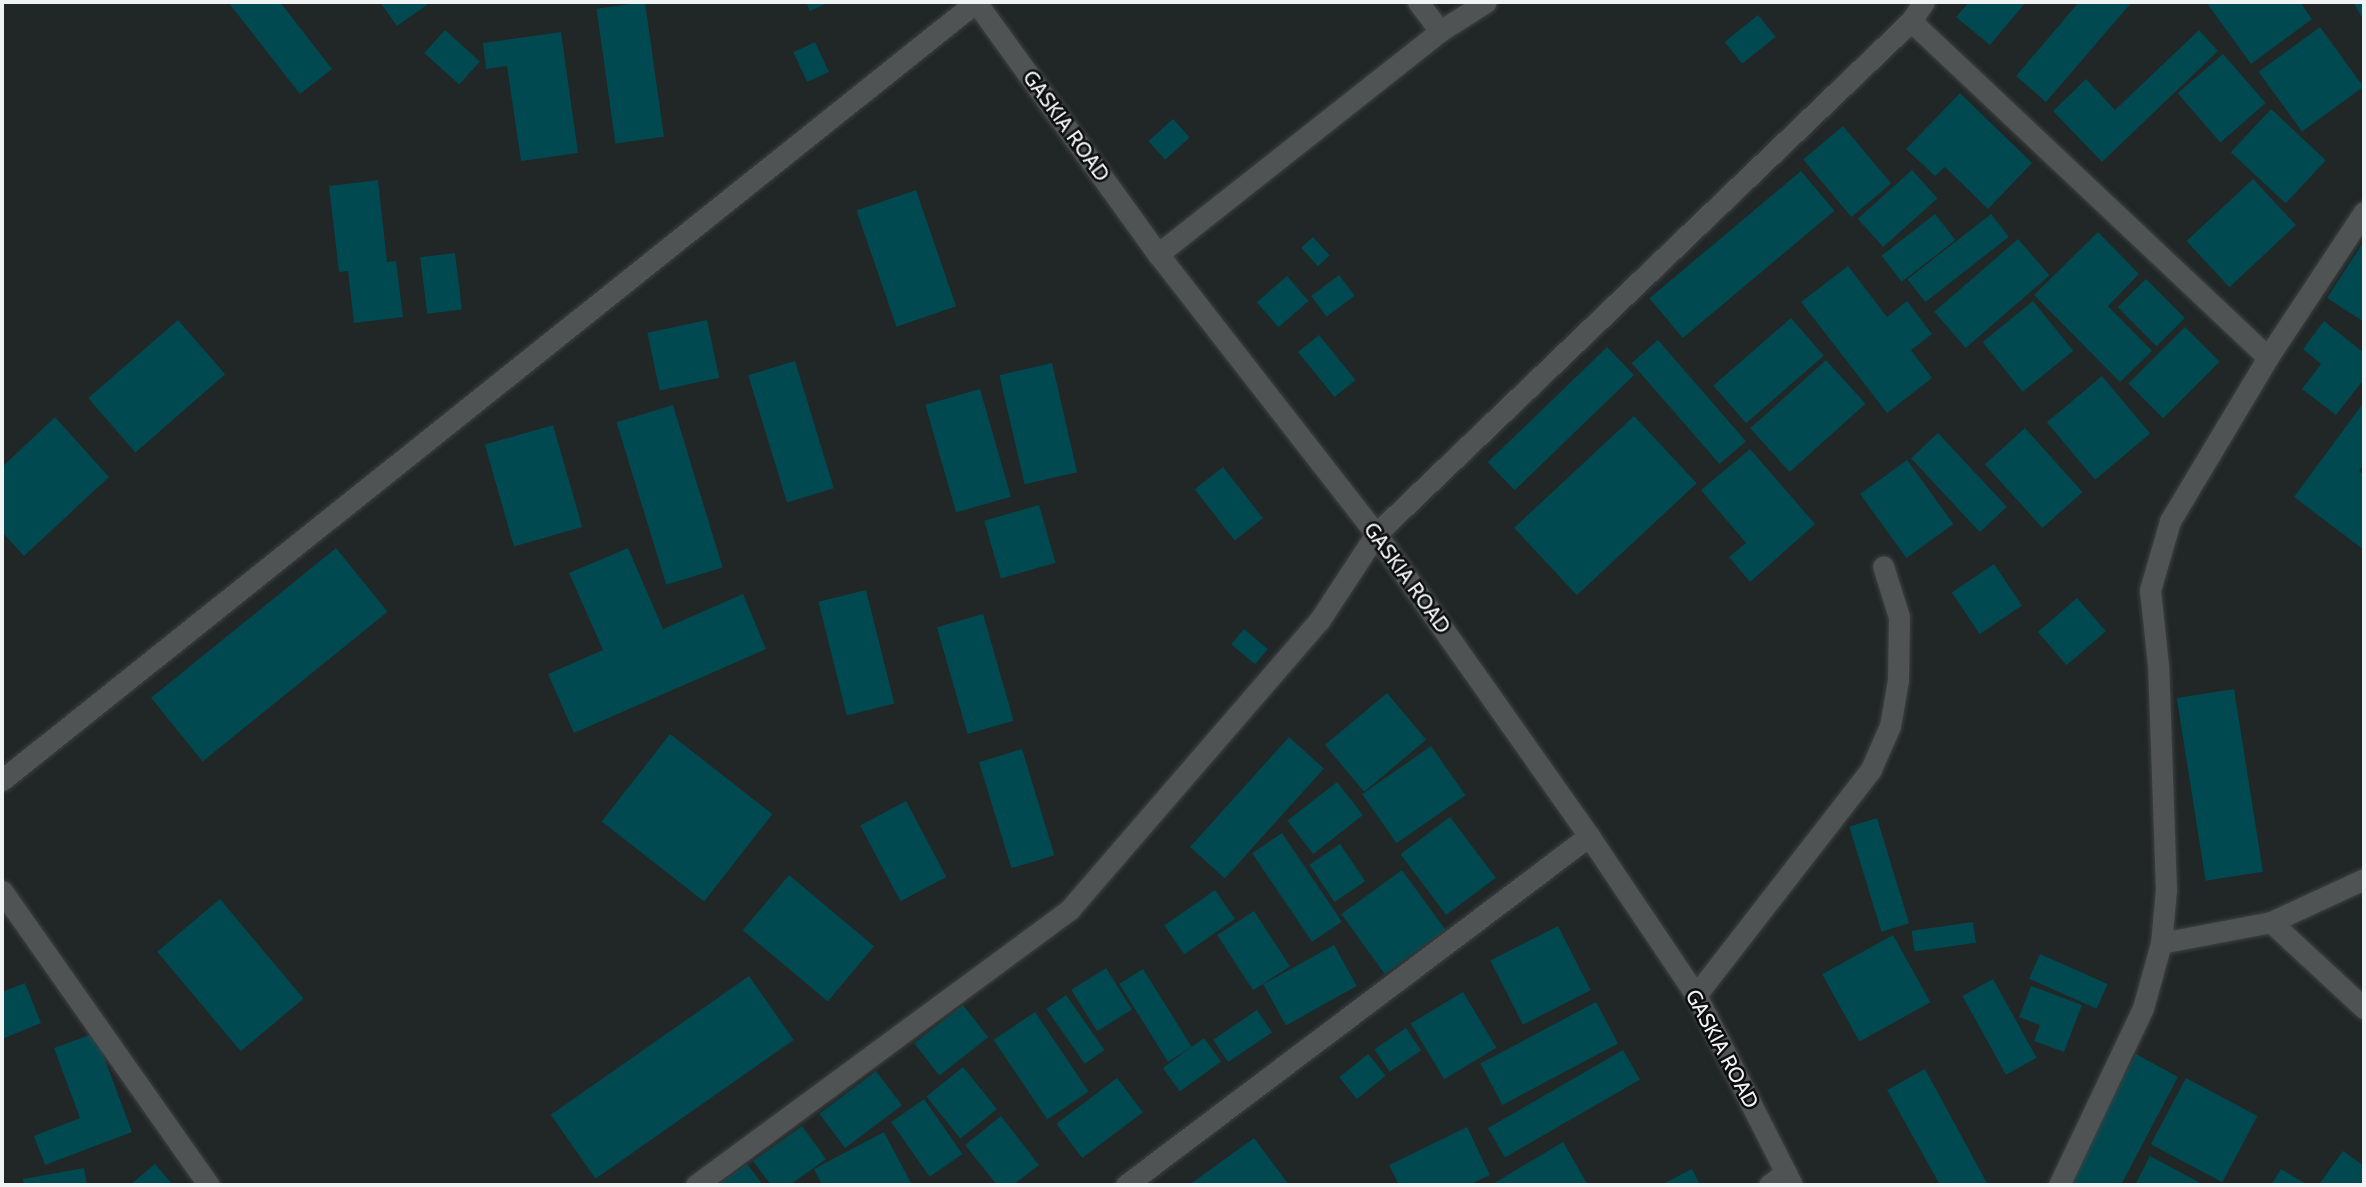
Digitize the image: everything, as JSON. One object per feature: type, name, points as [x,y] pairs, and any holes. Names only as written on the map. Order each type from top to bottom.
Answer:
[{"type":"street","points":[[2,780],[976,2]]},
{"type":"street","name":"GASKIA ROAD","points":[[976,2],[1158,254],[1376,534],[1589,836],[1696,995],[1782,1181]]},
{"type":"street","points":[[1418,2],[1440,31]]},
{"type":"street","points":[[1158,254],[1440,31],[1486,2]]},
{"type":"street","points":[[696,1185],[1070,909],[1319,621],[1376,534],[1911,21],[1924,2]]},
{"type":"street","points":[[1911,21],[2268,357]]},
{"type":"street","points":[[2059,1185],[2143,1007],[2161,943],[2166,890],[2158,665],[2150,590],[2170,521],[2268,357],[2364,212]]},
{"type":"street","points":[[1696,995],[1871,769],[1886,737],[1898,681],[1899,617],[1884,566]]},
{"type":"street","points":[[1126,1185],[1589,836]]},
{"type":"street","points":[[2161,943],[2271,922],[2364,879]]},
{"type":"street","points":[[2,891],[209,1185]]},
{"type":"street","points":[[2271,922],[2364,1008]]},
{"type":"building","points":[[228,2],[280,2],[332,69],[300,94]]},
{"type":"building","points":[[380,2],[431,2],[397,26]]},
{"type":"building","points":[[645,2],[664,137],[615,143],[596,9]]},
{"type":"building","points":[[806,2],[830,2],[810,11]]},
{"type":"building","points":[[1969,2],[2026,2],[1990,45],[1956,17]]},
{"type":"building","points":[[2079,2],[2132,2],[2046,102],[2016,76]]},
{"type":"building","points":[[2206,2],[2300,2],[2312,19],[2251,64]]},
{"type":"building","points":[[2353,2],[2364,2],[2364,21]]},
{"type":"building","points":[[1758,15],[1776,37],[1742,64],[1725,42]]},
{"type":"building","points":[[2320,27],[2363,87],[2302,132],[2259,72]]},
{"type":"building","points":[[445,30],[480,61],[459,84],[424,53]]},
{"type":"building","points":[[2199,30],[2218,51],[2102,162],[2053,111],[2086,79],[2115,110]]},
{"type":"building","points":[[561,32],[578,153],[521,161],[507,66],[486,69],[483,43]]},
{"type":"building","points":[[815,42],[829,72],[807,82],[793,52]]},
{"type":"building","points":[[2223,54],[2266,103],[2220,142],[2178,93]]},
{"type":"building","points":[[1960,93],[2032,163],[1988,209],[1945,167],[1935,176],[1906,149]]},
{"type":"building","points":[[2271,109],[2326,160],[2286,203],[2231,152]]},
{"type":"building","points":[[1173,119],[1190,138],[1165,160],[1148,141]]},
{"type":"building","points":[[1843,126],[1891,183],[1851,217],[1803,159]]},
{"type":"building","points":[[1912,170],[1937,198],[1883,247],[1858,219]]},
{"type":"building","points":[[1801,171],[1834,211],[1683,338],[1649,298]]},
{"type":"building","points":[[2253,179],[2296,225],[2229,287],[2186,241]]},
{"type":"building","points":[[378,180],[387,262],[396,261],[403,317],[354,323],[348,271],[339,272],[329,186]]},
{"type":"building","points":[[916,190],[956,306],[896,327],[856,211]]},
{"type":"building","points":[[1935,214],[1955,240],[1902,282],[1881,256]]},
{"type":"building","points":[[1991,214],[2009,237],[1925,302],[1907,279]]},
{"type":"building","points":[[2098,232],[2139,274],[2108,306],[2152,351],[2120,382],[2034,295]]},
{"type":"building","points":[[1313,237],[1330,256],[1318,266],[1301,248]]},
{"type":"building","points":[[2018,239],[2049,275],[1966,348],[1934,312]]},
{"type":"building","points":[[2364,241],[2364,322],[2327,298]]},
{"type":"building","points":[[455,253],[462,310],[427,314],[420,257]]},
{"type":"building","points":[[1848,266],[1887,317],[1907,301],[1932,334],[1911,350],[1932,378],[1887,413],[1801,302]]},
{"type":"building","points":[[1339,275],[1355,296],[1327,317],[1311,296]]},
{"type":"building","points":[[1287,276],[1309,301],[1278,327],[1257,302]]},
{"type":"building","points":[[2146,279],[2185,318],[2157,346],[2118,307]]},
{"type":"building","points":[[2033,301],[2073,351],[2023,392],[1982,342]]},
{"type":"building","points":[[1791,318],[1824,356],[1746,423],[1713,386]]},
{"type":"building","points":[[178,320],[225,374],[135,452],[88,398]]},
{"type":"building","points":[[707,320],[719,378],[660,390],[647,333]]},
{"type":"building","points":[[2324,321],[2364,353],[2364,379],[2336,415],[2302,389],[2321,364],[2303,349]]},
{"type":"building","points":[[2185,327],[2220,362],[2163,418],[2128,384]]},
{"type":"building","points":[[1319,335],[1356,380],[1335,397],[1298,352]]},
{"type":"building","points":[[1658,340],[1746,441],[1719,464],[1632,363]]},
{"type":"building","points":[[1607,347],[1634,375],[1515,490],[1488,462]]},
{"type":"building","points":[[1826,360],[1865,404],[1790,472],[1750,428]]},
{"type":"building","points":[[795,361],[834,488],[787,503],[748,375]]},
{"type":"building","points":[[1052,363],[1077,472],[1025,484],[999,375]]},
{"type":"building","points":[[2102,376],[2150,433],[2095,480],[2047,422]]},
{"type":"building","points":[[980,389],[1011,497],[956,512],[925,405]]},
{"type":"building","points":[[2364,402],[2364,464],[2359,471],[2364,475],[2364,550],[2294,497]]},
{"type":"building","points":[[673,405],[723,568],[666,585],[617,422]]},
{"type":"building","points":[[1634,416],[1697,483],[1577,595],[1514,528]]},
{"type":"building","points":[[55,417],[109,477],[24,556],[2,532],[2,467]]},
{"type":"building","points":[[553,425],[582,527],[514,546],[485,445]]},
{"type":"building","points":[[2025,428],[2083,492],[2042,528],[1985,464]]},
{"type":"building","points":[[1938,433],[2007,507],[1980,532],[1911,458]]},
{"type":"building","points":[[1750,449],[1815,524],[1750,582],[1729,557],[1746,543],[1701,490]]},
{"type":"building","points":[[1907,460],[1953,524],[1907,558],[1860,494]]},
{"type":"building","points":[[1223,467],[1263,518],[1235,540],[1195,489]]},
{"type":"building","points":[[1039,505],[1056,563],[1001,578],[984,521]]},
{"type":"building","points":[[336,548],[388,612],[203,762],[151,698]]},
{"type":"building","points":[[628,548],[663,629],[743,594],[766,649],[574,733],[548,674],[603,650],[569,573]]},
{"type":"building","points":[[1994,564],[2022,605],[1980,634],[1952,593]]},
{"type":"building","points":[[866,590],[894,704],[847,715],[818,602]]},
{"type":"building","points":[[2077,598],[2106,631],[2067,665],[2038,632]]},
{"type":"building","points":[[983,614],[1014,721],[967,734],[937,627]]},
{"type":"building","points":[[1244,629],[1268,649],[1255,664],[1231,644]]},
{"type":"building","points":[[2234,689],[2263,872],[2206,881],[2177,698]]},
{"type":"building","points":[[1387,693],[1426,740],[1364,792],[1325,745]]},
{"type":"building","points":[[670,734],[772,814],[704,902],[602,821]]},
{"type":"building","points":[[1289,737],[1324,768],[1225,878],[1190,847]]},
{"type":"building","points":[[1431,746],[1465,795],[1397,843],[1362,794]]},
{"type":"building","points":[[1022,749],[1054,855],[1011,868],[979,762]]},
{"type":"building","points":[[1337,782],[1363,815],[1313,854],[1287,821]]},
{"type":"building","points":[[906,801],[946,877],[900,901],[860,825]]},
{"type":"building","points":[[1450,817],[1496,878],[1446,915],[1400,854]]},
{"type":"building","points":[[1877,818],[1909,923],[1881,932],[1849,826]]},
{"type":"building","points":[[1282,833],[1342,922],[1312,942],[1252,853]]},
{"type":"building","points":[[1340,844],[1365,881],[1334,902],[1309,865]]},
{"type":"building","points":[[1402,870],[1445,930],[1385,974],[1341,914]]},
{"type":"building","points":[[789,875],[874,946],[828,1002],[743,930]]},
{"type":"building","points":[[1215,890],[1235,919],[1184,954],[1164,926]]},
{"type":"building","points":[[220,899],[304,999],[241,1051],[157,952]]},
{"type":"building","points":[[1254,911],[1290,966],[1253,990],[1217,935]]},
{"type":"building","points":[[1973,922],[1976,943],[1915,951],[1912,931]]},
{"type":"building","points":[[1558,926],[1591,990],[1523,1025],[1490,961]]},
{"type":"building","points":[[1893,935],[1930,1002],[1859,1042],[1822,974]]},
{"type":"building","points":[[1334,945],[1357,986],[1286,1025],[1263,984]]},
{"type":"building","points":[[2040,954],[2108,984],[2097,1009],[2029,979]]},
{"type":"building","points":[[1106,968],[1132,1010],[1097,1031],[1071,990]]},
{"type":"building","points":[[1143,969],[1192,1047],[1168,1062],[1119,984]]},
{"type":"building","points":[[749,976],[794,1040],[596,1179],[551,1115]]},
{"type":"building","points":[[1993,979],[2037,1058],[2006,1075],[1962,996]]},
{"type":"building","points":[[25,983],[41,1023],[2,1039],[2,992]]},
{"type":"building","points":[[2031,986],[2082,1005],[2064,1052],[2034,1041],[2040,1025],[2019,1017]]},
{"type":"building","points":[[1463,992],[1496,1048],[1444,1079],[1411,1023]]},
{"type":"building","points":[[1066,995],[1104,1050],[1085,1064],[1046,1009]]},
{"type":"building","points":[[1596,1002],[1618,1043],[1502,1105],[1480,1064]]},
{"type":"building","points":[[963,1005],[988,1037],[939,1075],[914,1043]]},
{"type":"building","points":[[1257,1010],[1272,1032],[1228,1062],[1213,1040]]},
{"type":"building","points":[[1035,1012],[1089,1092],[1047,1120],[994,1040]]},
{"type":"building","points":[[1406,1028],[1421,1050],[1390,1072],[1374,1049]]},
{"type":"building","points":[[95,1033],[132,1132],[45,1165],[34,1136],[80,1118],[54,1048]]},
{"type":"building","points":[[1204,1038],[1221,1061],[1180,1091],[1163,1068]]},
{"type":"building","points":[[1623,1050],[1640,1079],[1505,1157],[1488,1128]]},
{"type":"building","points":[[1368,1054],[1386,1076],[1357,1099],[1339,1077]]},
{"type":"building","points":[[2136,1054],[2178,1077],[2121,1185],[2066,1185]]},
{"type":"building","points":[[963,1067],[997,1109],[960,1139],[926,1097]]},
{"type":"building","points":[[1925,1069],[1988,1185],[1940,1185],[1887,1090]]},
{"type":"building","points":[[876,1071],[902,1105],[845,1148],[819,1114]]},
{"type":"building","points":[[1117,1078],[1143,1112],[1082,1158],[1056,1124]]},
{"type":"building","points":[[2186,1078],[2258,1116],[2222,1182],[2151,1144]]},
{"type":"building","points":[[924,1099],[962,1154],[930,1177],[891,1122]]},
{"type":"building","points":[[1001,1116],[1039,1165],[1013,1185],[997,1185],[965,1145]]},
{"type":"building","points":[[802,1126],[826,1159],[790,1185],[771,1185],[753,1161]]},
{"type":"building","points":[[1467,1127],[1490,1175],[1469,1185],[1399,1185],[1389,1165]]},
{"type":"building","points":[[884,1132],[912,1185],[822,1185],[814,1169]]},
{"type":"building","points":[[1254,1138],[1289,1185],[1189,1185]]},
{"type":"building","points":[[1563,1142],[1588,1185],[1491,1185]]},
{"type":"building","points":[[2343,1151],[2364,1166],[2364,1185],[2320,1183]]},
{"type":"building","points":[[2150,1156],[2204,1185],[2135,1185]]},
{"type":"building","points":[[155,1164],[173,1185],[130,1185]]},
{"type":"building","points":[[747,1164],[763,1185],[718,1185]]},
{"type":"building","points":[[84,1168],[87,1185],[24,1185],[23,1179]]},
{"type":"building","points":[[1692,1169],[1700,1185],[1661,1185]]},
{"type":"building","points":[[2281,1169],[2308,1185],[2271,1185]]}]
